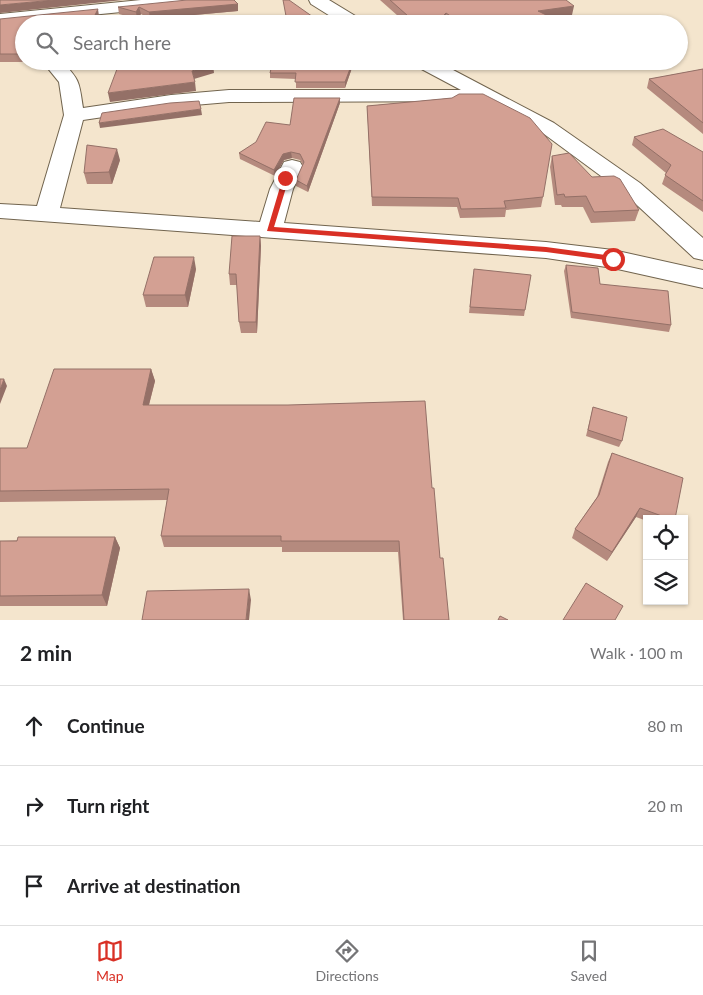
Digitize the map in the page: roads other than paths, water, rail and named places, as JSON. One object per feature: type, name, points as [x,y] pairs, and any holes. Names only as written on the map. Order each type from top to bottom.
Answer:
[{"type":"street","points":[[28,15],[192,0]]},
{"type":"street","points":[[318,0],[342,15]]},
{"type":"street","points":[[0,19],[15,17]]},
{"type":"street","points":[[47,213],[74,115],[69,81],[59,70]]},
{"type":"street","points":[[439,70],[548,127],[632,188],[703,252]]},
{"type":"street","points":[[74,115],[190,99],[230,96],[421,98],[488,95]]},
{"type":"street","points":[[270,229],[285,178],[292,167]]},
{"type":"street","points":[[0,211],[546,250],[613,259],[703,279]]}]
